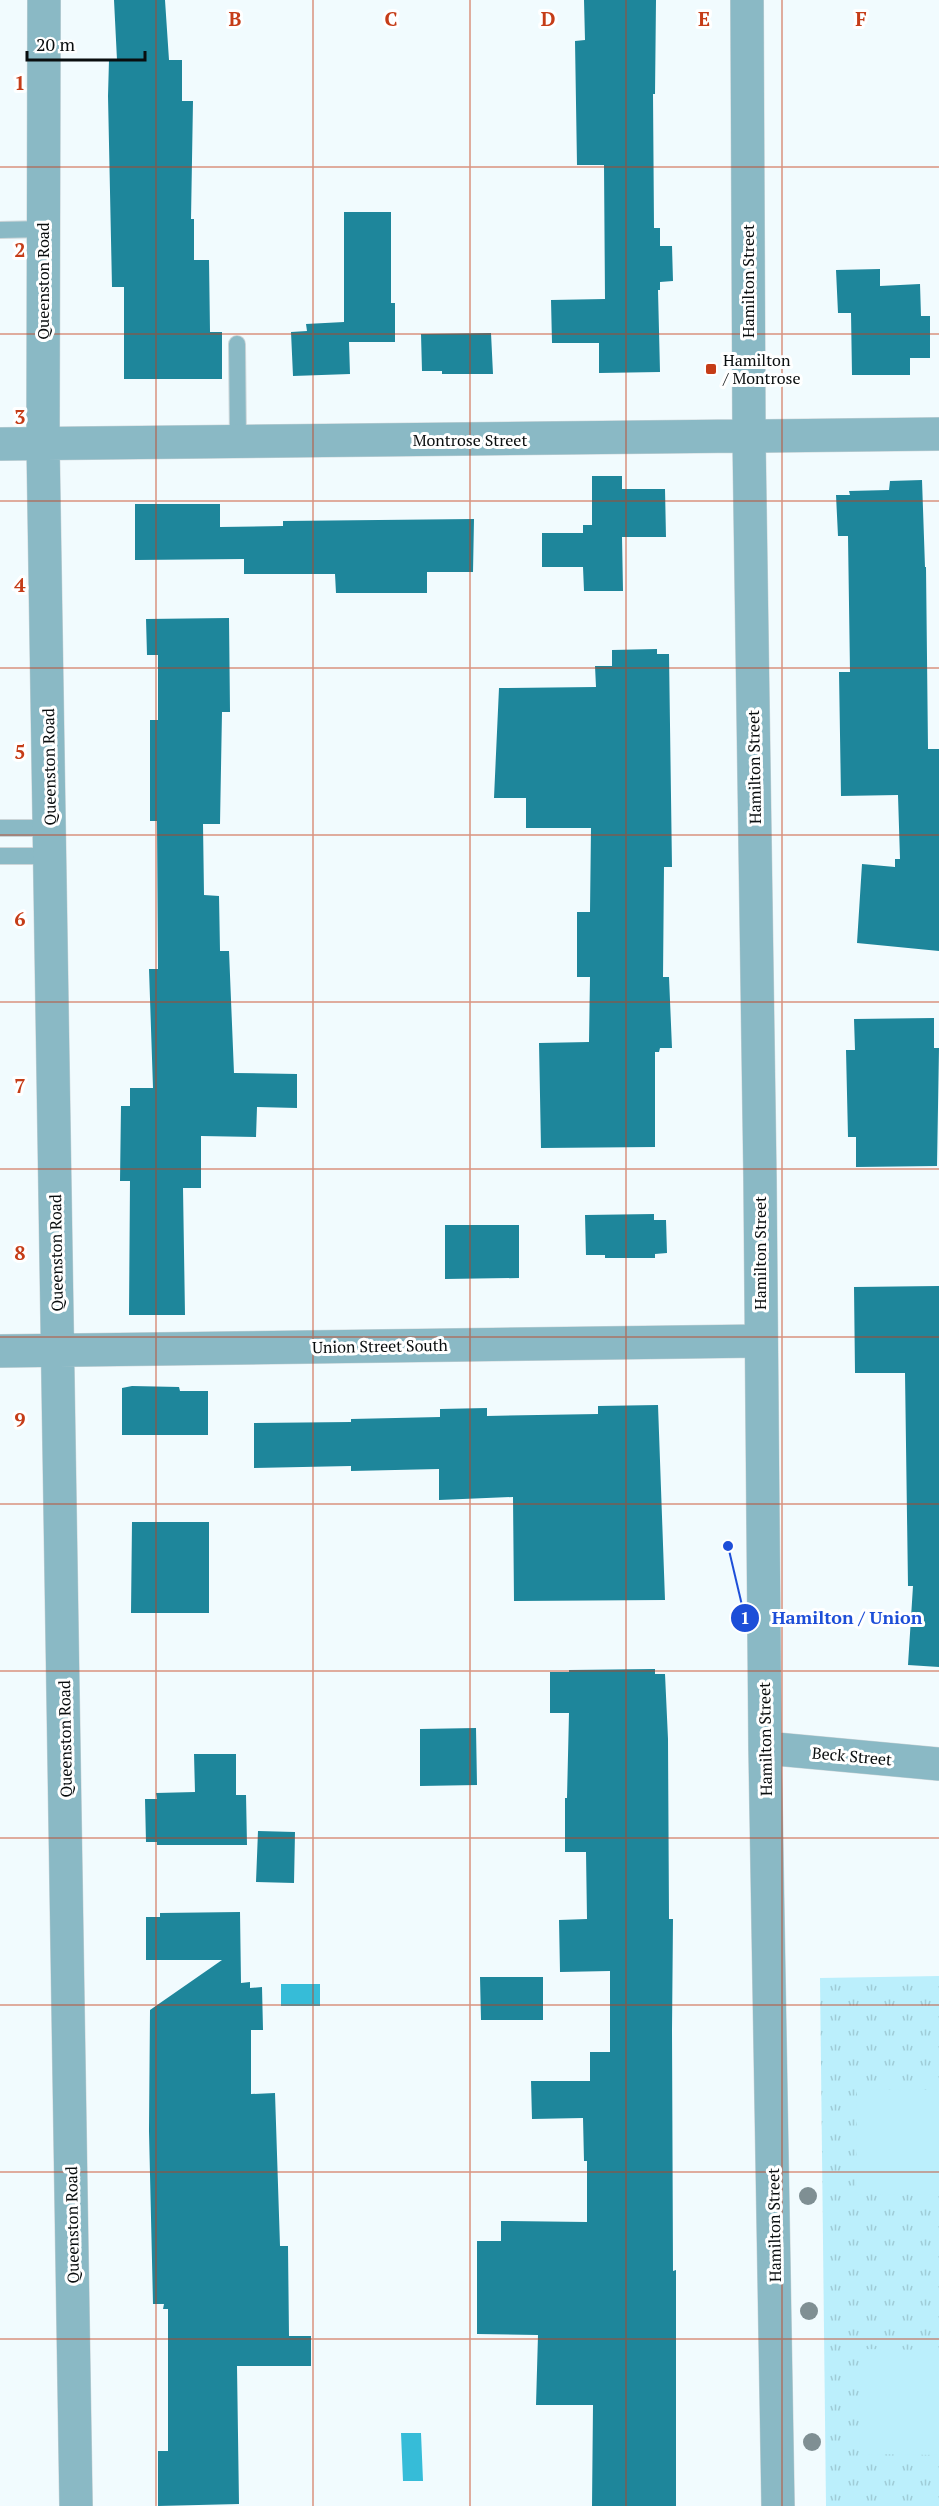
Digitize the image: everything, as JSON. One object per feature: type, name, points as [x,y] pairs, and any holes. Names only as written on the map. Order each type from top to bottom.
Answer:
[{"type":"street","name":"Queenston Road","points":[[44,0],[43,443],[76,2506]]},
{"type":"street","name":"Hamilton Street","points":[[747,0],[749,437],[759,1084],[765,1748],[778,2506]]},
{"type":"street","name":"Montrose Street","points":[[0,444],[939,434]]},
{"type":"street","name":"Union Street South","points":[[0,1351],[760,1341]]},
{"type":"street","name":"Beck Street","points":[[765,1748],[939,1764]]},
{"type":"lane","points":[[0,230],[44,229]]},
{"type":"lane","points":[[237,344],[238,442]]},
{"type":"lane","points":[[0,828],[49,828],[50,841],[0,856]]},
{"type":"green space","points":[[939,1976],[939,2506],[826,2506],[820,1978]]},
{"type":"green space","points":[[857,2089],[939,2090],[939,2195],[856,2194]]},
{"type":"green space","points":[[860,2349],[939,2350],[939,2455],[859,2454]]},
{"type":"water","points":[[281,1984],[320,1984],[320,2006],[281,2006]]},
{"type":"water","points":[[401,2433],[421,2433],[423,2481],[403,2481]]},
{"type":"building","points":[[114,0],[165,0],[169,60],[182,60],[182,101],[193,101],[191,219],[194,219],[194,260],[209,260],[210,332],[222,332],[222,379],[124,379],[124,287],[112,287],[108,96],[109,60],[117,60]]},
{"type":"building","points":[[584,0],[656,0],[655,94],[653,94],[654,228],[660,228],[660,246],[672,246],[673,281],[660,282],[660,290],[658,290],[660,372],[599,373],[599,343],[552,343],[551,300],[605,299],[604,165],[577,165],[575,41],[585,40]]},
{"type":"building","points":[[344,212],[391,212],[391,303],[395,303],[395,342],[349,342],[350,374],[293,376],[291,332],[307,331],[306,324],[344,322]]},
{"type":"building","points":[[880,269],[880,286],[920,284],[921,316],[930,316],[930,358],[910,358],[910,375],[852,375],[851,313],[838,313],[836,270]]},
{"type":"building","points":[[491,333],[493,374],[442,374],[442,371],[422,371],[421,334]]},
{"type":"building","points":[[592,476],[622,476],[622,489],[665,489],[666,537],[622,537],[623,591],[584,591],[583,567],[542,567],[542,533],[583,533],[583,525],[592,525]]},
{"type":"building","points":[[922,480],[926,567],[928,749],[939,749],[939,951],[857,943],[862,864],[895,867],[895,859],[900,859],[898,795],[841,796],[839,672],[850,672],[848,536],[838,536],[836,495],[850,495],[849,491],[889,490],[890,481]]},
{"type":"building","points":[[135,504],[220,504],[220,527],[283,526],[283,521],[474,519],[473,572],[427,572],[427,593],[336,593],[335,574],[244,574],[244,559],[135,560]]},
{"type":"building","points":[[229,618],[230,712],[222,712],[220,824],[203,824],[204,895],[219,896],[220,951],[229,951],[234,1073],[297,1074],[297,1108],[257,1107],[256,1137],[201,1136],[201,1188],[183,1188],[185,1315],[129,1315],[130,1181],[120,1181],[121,1106],[130,1106],[130,1088],[153,1088],[149,969],[158,969],[157,821],[150,821],[150,720],[158,720],[158,655],[147,655],[146,619]]},
{"type":"building","points":[[657,649],[657,654],[669,654],[672,867],[664,867],[663,977],[669,977],[672,1048],[660,1048],[659,1052],[655,1052],[655,1147],[541,1148],[539,1043],[589,1042],[590,977],[577,977],[577,912],[590,912],[591,828],[526,828],[526,798],[494,798],[499,688],[596,687],[595,666],[612,666],[612,650]]},
{"type":"building","points":[[934,1018],[934,1048],[939,1048],[937,1166],[856,1167],[856,1137],[848,1137],[846,1050],[855,1050],[854,1019]]},
{"type":"building","points":[[654,1214],[654,1220],[666,1220],[667,1253],[655,1254],[655,1258],[605,1258],[605,1255],[586,1255],[585,1215]]},
{"type":"building","points":[[445,1225],[519,1225],[519,1278],[445,1279]]},
{"type":"building","points":[[939,1286],[939,1667],[908,1665],[913,1586],[908,1586],[905,1373],[855,1373],[854,1287]]},
{"type":"building","points":[[132,1386],[179,1387],[180,1391],[208,1391],[208,1435],[122,1435],[122,1388]]},
{"type":"building","points":[[658,1405],[665,1600],[514,1601],[513,1497],[439,1500],[439,1469],[351,1471],[351,1466],[254,1468],[254,1423],[351,1422],[351,1419],[440,1417],[440,1409],[487,1408],[487,1416],[598,1414],[598,1406]]},
{"type":"building","points":[[132,1522],[209,1522],[209,1613],[131,1613]]},
{"type":"building","points":[[655,1669],[655,1674],[665,1674],[668,1739],[669,1919],[673,1919],[676,2506],[592,2506],[593,2405],[536,2405],[538,2335],[477,2334],[477,2241],[501,2241],[501,2221],[587,2222],[587,2161],[584,2161],[583,2118],[532,2119],[531,2081],[590,2081],[590,2052],[610,2052],[610,1971],[560,1972],[559,1920],[587,1919],[586,1852],[565,1852],[569,1713],[550,1713],[550,1672]]},
{"type":"building","points":[[476,1728],[477,1785],[420,1786],[420,1729]]},
{"type":"building","points":[[194,1754],[236,1754],[236,1795],[246,1795],[247,1845],[157,1845],[157,1842],[146,1842],[145,1799],[157,1799],[156,1793],[195,1792]]},
{"type":"building","points":[[258,1831],[295,1832],[294,1883],[256,1882]]},
{"type":"building","points":[[240,1912],[241,1983],[250,1982],[250,1988],[262,1987],[263,2030],[251,2030],[251,2094],[275,2093],[280,2246],[288,2246],[289,2336],[311,2336],[311,2366],[237,2366],[239,2504],[158,2506],[158,2451],[168,2451],[168,2309],[163,2309],[164,2304],[153,2304],[149,2131],[150,2010],[222,1960],[146,1960],[146,1917],[160,1917],[160,1913]]},
{"type":"building","points":[[480,1977],[543,1977],[543,2020],[481,2020]]},
{"type":"place","name":"Hamilton / Montrose","points":[[711,369]]},
{"type":"place","name":"Hamilton / Union","points":[[728,1546]]}]
